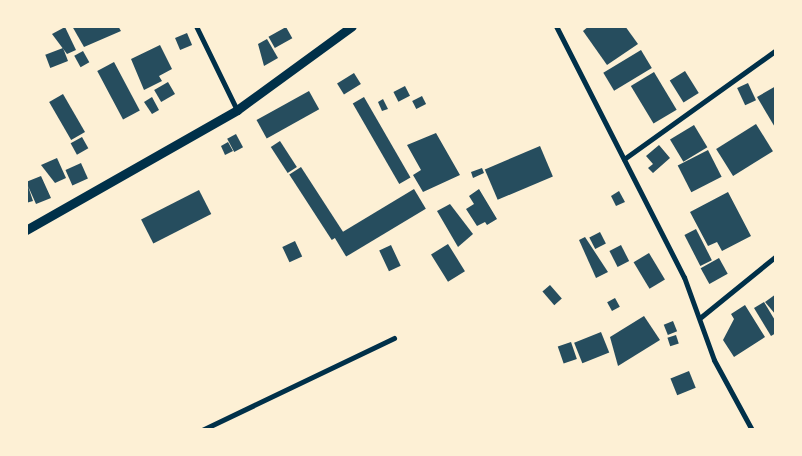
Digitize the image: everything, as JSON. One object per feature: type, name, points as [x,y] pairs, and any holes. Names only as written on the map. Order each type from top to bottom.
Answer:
[{"type":"main road","points":[[26,230],[238,110],[352,26]]},
{"type":"street","points":[[196,26],[238,110]]},
{"type":"street","points":[[556,26],[624,159],[701,317],[714,360],[751,429]]},
{"type":"street","points":[[624,159],[776,50]]},
{"type":"street","points":[[701,317],[776,256]]},
{"type":"street","points":[[202,430],[394,338]]},
{"type":"building","points":[[72,26],[118,26],[121,31],[84,47]]},
{"type":"building","points":[[589,26],[625,26],[638,44],[607,65],[583,31]]},
{"type":"building","points":[[65,27],[76,50],[67,54],[52,34]]},
{"type":"building","points":[[286,27],[292,38],[275,48],[269,37]]},
{"type":"building","points":[[187,33],[192,45],[180,50],[175,38]]},
{"type":"building","points":[[267,39],[278,58],[264,66],[258,44]]},
{"type":"building","points":[[160,45],[172,69],[159,76],[162,81],[144,90],[131,59]]},
{"type":"building","points":[[63,48],[68,61],[50,68],[45,55]]},
{"type":"building","points":[[641,50],[652,68],[614,91],[603,73]]},
{"type":"building","points":[[83,51],[89,62],[81,67],[74,56]]},
{"type":"building","points":[[114,62],[140,111],[123,119],[97,71]]},
{"type":"building","points":[[685,71],[699,93],[684,103],[670,81]]},
{"type":"building","points":[[654,72],[677,110],[654,124],[631,86]]},
{"type":"building","points":[[354,73],[361,84],[344,95],[337,84]]},
{"type":"building","points":[[168,82],[175,94],[161,102],[154,90]]},
{"type":"building","points":[[748,83],[756,100],[745,105],[737,88]]},
{"type":"building","points":[[405,86],[410,96],[398,102],[393,92]]},
{"type":"building","points":[[776,86],[776,129],[757,97]]},
{"type":"building","points":[[309,91],[319,109],[267,138],[257,120]]},
{"type":"building","points":[[63,94],[85,132],[71,140],[49,102]]},
{"type":"building","points":[[422,96],[426,104],[416,109],[412,101]]},
{"type":"building","points":[[152,97],[159,110],[152,114],[144,102]]},
{"type":"building","points":[[364,97],[411,178],[399,184],[353,104]]},
{"type":"building","points":[[383,99],[388,109],[382,111],[378,102]]},
{"type":"building","points":[[756,124],[773,151],[733,176],[716,149]]},
{"type":"building","points":[[694,125],[707,147],[683,162],[670,139]]},
{"type":"building","points":[[436,133],[460,175],[423,192],[413,175],[421,170],[407,145]]},
{"type":"building","points":[[236,134],[243,147],[234,152],[227,139]]},
{"type":"building","points":[[82,137],[88,148],[77,155],[71,143]]},
{"type":"building","points":[[280,141],[297,167],[288,173],[271,147]]},
{"type":"building","points":[[228,142],[233,151],[225,155],[221,146]]},
{"type":"building","points":[[659,145],[670,158],[653,173],[648,168],[653,164],[646,156]]},
{"type":"building","points":[[540,146],[553,176],[498,200],[485,169]]},
{"type":"building","points":[[708,150],[722,177],[691,192],[678,165]]},
{"type":"building","points":[[57,158],[66,178],[55,183],[41,165]]},
{"type":"building","points":[[81,163],[88,179],[72,185],[65,170]]},
{"type":"building","points":[[301,167],[343,232],[332,240],[289,175]]},
{"type":"building","points":[[482,168],[484,173],[473,178],[471,172]]},
{"type":"building","points":[[41,176],[51,198],[36,204],[28,186],[33,201],[26,203],[26,182]]},
{"type":"building","points":[[414,189],[426,209],[346,257],[334,237]]},
{"type":"building","points":[[479,189],[497,219],[487,225],[485,222],[477,226],[466,209],[474,204],[469,196]]},
{"type":"building","points":[[199,190],[211,214],[153,244],[141,220]]},
{"type":"building","points":[[619,191],[625,202],[616,206],[611,196]]},
{"type":"building","points":[[728,192],[751,236],[722,251],[717,242],[708,246],[690,212]]},
{"type":"building","points":[[450,204],[473,234],[458,247],[437,211]]},
{"type":"building","points":[[696,229],[712,260],[700,266],[684,235]]},
{"type":"building","points":[[600,232],[606,244],[595,249],[589,237]]},
{"type":"building","points":[[585,237],[608,272],[596,278],[579,240]]},
{"type":"building","points":[[295,241],[302,256],[289,262],[282,247]]},
{"type":"building","points":[[448,244],[465,271],[448,282],[431,255]]},
{"type":"building","points":[[391,245],[401,266],[389,271],[379,250]]},
{"type":"building","points":[[621,245],[629,261],[618,267],[609,251]]},
{"type":"building","points":[[649,253],[665,280],[650,289],[634,262]]},
{"type":"building","points":[[719,258],[728,274],[709,284],[701,268]]},
{"type":"building","points":[[550,285],[562,299],[554,305],[542,292]]},
{"type":"building","points":[[776,294],[776,315],[765,302]]},
{"type":"building","points":[[615,298],[620,307],[612,311],[607,302]]},
{"type":"building","points":[[764,302],[776,322],[776,333],[771,336],[754,308]]},
{"type":"building","points":[[745,305],[765,337],[734,357],[723,340],[734,319],[731,314]]},
{"type":"building","points":[[644,316],[660,340],[618,366],[610,337]]},
{"type":"building","points":[[673,321],[677,331],[668,335],[664,325]]},
{"type":"building","points":[[601,332],[609,352],[582,363],[574,343]]},
{"type":"building","points":[[676,335],[679,344],[670,346],[667,338]]},
{"type":"building","points":[[571,342],[577,359],[564,364],[558,347]]},
{"type":"building","points":[[689,371],[696,388],[677,395],[670,378]]}]
